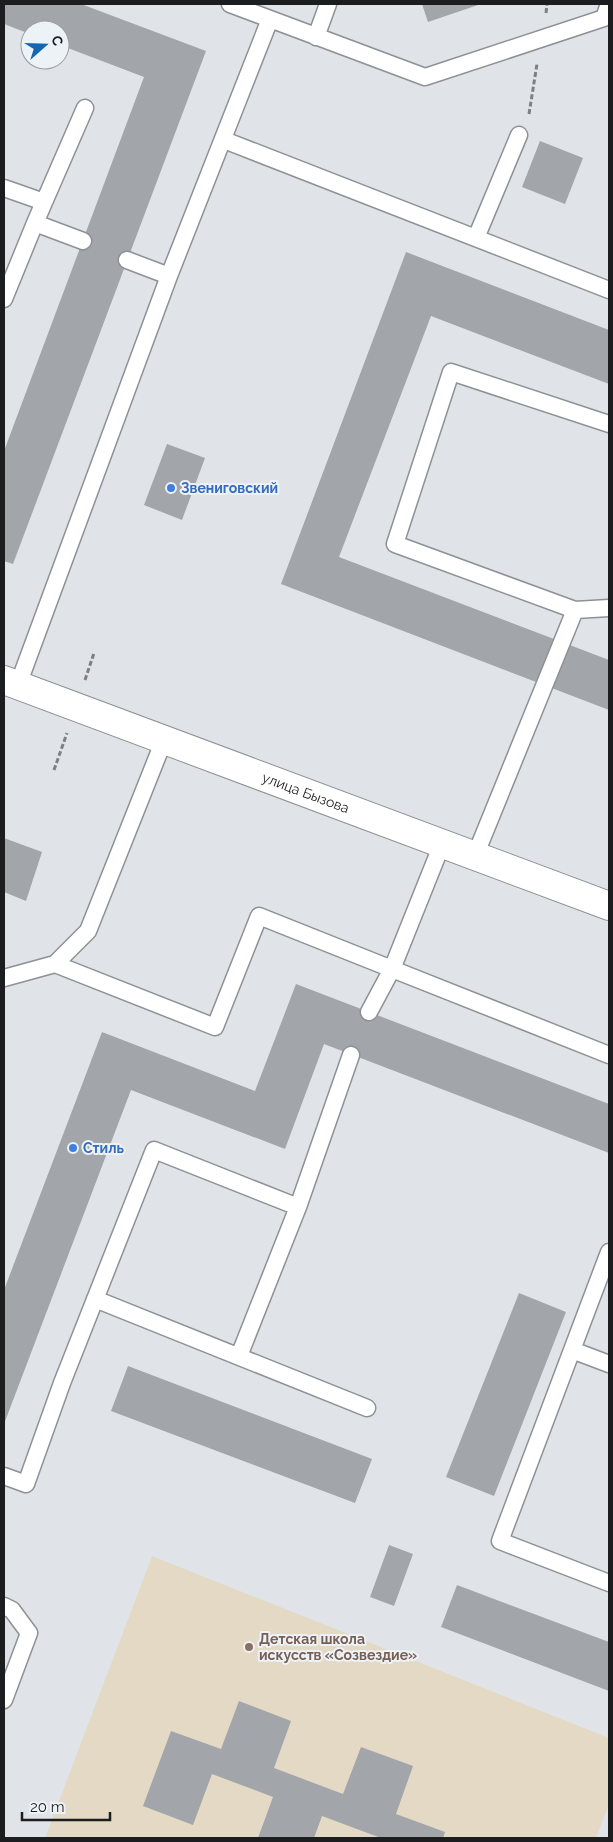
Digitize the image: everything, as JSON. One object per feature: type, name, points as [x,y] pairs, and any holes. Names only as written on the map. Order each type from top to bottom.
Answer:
[{"type":"street","name":"улица Бызова","points":[[11,682],[609,906]]},
{"type":"lane","points":[[230,4],[425,77],[604,18],[609,4]]},
{"type":"lane","points":[[316,37],[328,4]]},
{"type":"lane","points":[[11,682],[270,18]]},
{"type":"lane","points":[[4,299],[35,222],[85,108]]},
{"type":"lane","points":[[476,238],[519,135]]},
{"type":"lane","points":[[224,140],[609,290]]},
{"type":"lane","points":[[4,188],[44,202]]},
{"type":"lane","points":[[35,222],[83,241]]},
{"type":"lane","points":[[128,260],[169,276]]},
{"type":"lane","points":[[609,424],[451,372],[395,544],[575,610],[609,608]]},
{"type":"lane","points":[[475,856],[575,610]]},
{"type":"lane","points":[[4,978],[55,964],[88,931],[164,740]]},
{"type":"lane","points":[[369,1012],[392,969],[442,844]]},
{"type":"lane","points":[[55,964],[215,1027],[259,916],[609,1055]]},
{"type":"lane","points":[[239,1356],[298,1207],[351,1055]]},
{"type":"lane","points":[[4,1476],[26,1484],[95,1299],[154,1150],[298,1207]]},
{"type":"lane","points":[[609,1252],[500,1541],[609,1583]]},
{"type":"lane","points":[[95,1299],[367,1408]]},
{"type":"lane","points":[[572,1350],[609,1364]]},
{"type":"lane","points":[[4,1606],[12,1610],[29,1633],[4,1700]]},
{"type":"path","points":[[519,135],[531,111],[547,4]]},
{"type":"shaded area","name":"Детская школа искусств «Созвездие»","points":[[152,1556],[609,1738],[609,1804],[596,1838],[45,1838]]},
{"type":"building","points":[[4,4],[81,4],[206,51],[13,564],[4,561],[4,451],[144,77],[70,49],[70,20],[20,20],[20,30],[4,24]]},
{"type":"building","points":[[422,4],[481,4],[428,22]]},
{"type":"building","points":[[540,141],[583,158],[565,204],[522,187]]},
{"type":"building","points":[[406,252],[609,330],[609,384],[431,316],[339,557],[609,660],[609,710],[281,584]]},
{"type":"building","points":[[167,444],[205,458],[182,520],[144,505]]},
{"type":"building","points":[[4,838],[42,852],[26,901],[4,892]]},
{"type":"building","points":[[296,984],[609,1104],[609,1153],[324,1044],[285,1149],[131,1090],[4,1424],[4,1290],[102,1032],[255,1091]]},
{"type":"building","points":[[519,1293],[566,1312],[494,1496],[446,1477]]},
{"type":"building","points":[[128,1366],[372,1459],[355,1503],[111,1411]]},
{"type":"building","points":[[389,1545],[413,1554],[394,1606],[370,1597]]},
{"type":"building","points":[[457,1585],[609,1642],[609,1691],[441,1627]]},
{"type":"building","points":[[239,1701],[291,1721],[274,1768],[343,1794],[361,1747],[413,1766],[396,1814],[445,1832],[443,1838],[381,1838],[322,1816],[314,1838],[258,1838],[273,1797],[212,1774],[193,1825],[143,1806],[171,1731],[221,1749]]},
{"type":"place","name":"Звениговский","points":[[171,488]]},
{"type":"place","name":"Стиль","points":[[73,1148]]},
{"type":"place","name":"Детская школа искусств «Созвездие»","points":[[249,1647]]}]
